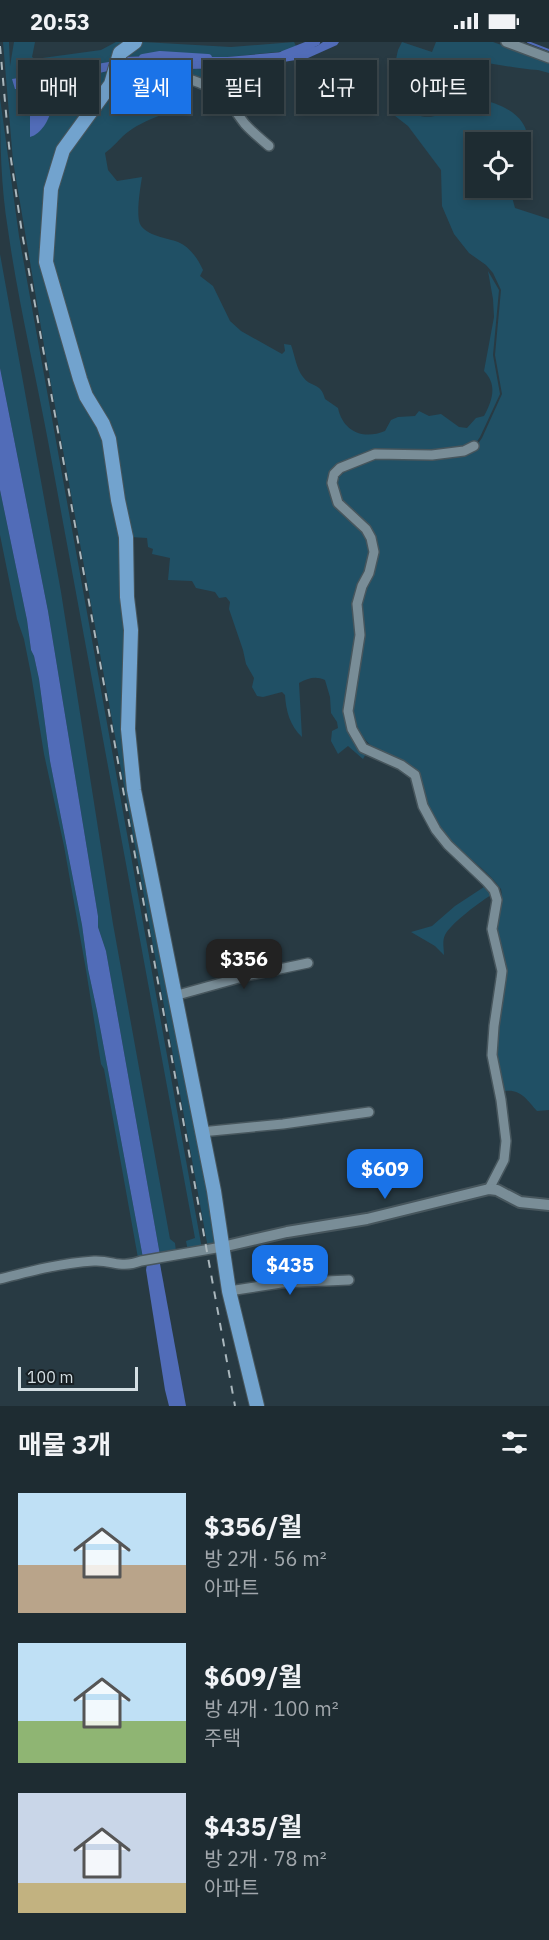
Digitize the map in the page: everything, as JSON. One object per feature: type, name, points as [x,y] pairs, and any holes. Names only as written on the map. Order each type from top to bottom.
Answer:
[{"type":"main road","points":[[119,60],[123,50],[135,42]]},
{"type":"main road","points":[[111,79],[106,91],[70,139],[58,163],[50,204],[46,262],[80,379],[86,396],[103,424],[114,458],[118,500],[127,549],[127,597],[131,630],[128,696],[130,760],[134,790],[214,1191],[229,1291],[257,1406]]},
{"type":"street","points":[[506,42],[549,58]]},
{"type":"street","points":[[191,82],[218,93],[246,125],[269,146]]},
{"type":"street","points":[[474,446],[464,451],[432,455],[375,454],[340,468],[334,474],[332,483],[338,503],[366,529],[371,537],[374,552],[357,604],[360,634],[348,711],[356,737],[359,744],[368,751],[401,765],[415,775],[423,806],[436,830],[487,882],[496,895],[492,928],[501,979],[492,1055],[506,1141],[504,1160],[489,1189]]},
{"type":"street","points":[[174,996],[246,976],[308,963]]},
{"type":"street","points":[[201,1132],[369,1112]]},
{"type":"street","points":[[0,1279],[60,1264],[97,1261],[128,1266],[141,1261],[222,1247],[287,1232],[367,1219],[489,1189],[497,1190],[520,1202],[549,1205]]},
{"type":"street","points":[[229,1291],[281,1283],[349,1280]]},
{"type":"shaded area","points":[[3,42],[9,42],[10,66],[14,42],[35,42],[32,57],[35,59],[101,50],[116,42],[128,42],[115,60],[99,64],[99,60],[18,60],[18,78],[13,79],[18,80],[18,114],[83,114],[74,126],[43,248],[102,432],[121,524],[127,632],[124,693],[217,1245],[208,1248],[45,351],[13,161]]},
{"type":"shaded area","points":[[143,42],[231,47],[294,42],[298,50],[227,57],[182,55],[122,57],[126,51]]},
{"type":"shaded area","points":[[402,42],[432,52],[436,42],[493,42],[549,62],[549,73],[489,64],[489,60],[396,60]]},
{"type":"shaded area","points":[[191,69],[203,69],[203,83],[191,80]]},
{"type":"shaded area","points":[[111,70],[99,91],[99,73]]},
{"type":"shaded area","points":[[111,92],[111,114],[161,115],[132,129],[105,153],[108,170],[117,181],[142,177],[138,208],[140,224],[147,231],[178,242],[190,250],[203,270],[200,276],[213,286],[230,321],[241,331],[282,354],[285,351],[284,344],[291,345],[303,377],[321,390],[325,399],[338,408],[344,423],[356,432],[377,434],[385,431],[391,420],[398,417],[415,416],[419,411],[429,416],[441,414],[459,427],[467,428],[476,418],[484,416],[492,393],[491,382],[484,371],[494,317],[488,271],[499,290],[493,355],[500,394],[474,446],[464,450],[386,452],[340,467],[332,490],[372,545],[361,586],[360,627],[347,711],[367,752],[363,759],[348,746],[338,754],[331,741],[332,731],[338,728],[331,713],[330,697],[325,680],[312,678],[299,683],[302,737],[292,723],[285,695],[282,692],[263,697],[257,696],[252,687],[254,678],[246,664],[229,609],[230,602],[226,597],[219,598],[215,592],[196,588],[192,581],[168,580],[170,558],[152,554],[153,549],[148,547],[147,538],[130,537],[126,513],[48,249],[63,157],[93,114],[99,114],[99,105],[107,93]]},
{"type":"shaded area","points":[[0,98],[19,236],[202,1249],[188,1251],[186,1241],[195,1238],[17,283],[4,197]]},
{"type":"shaded area","points":[[489,101],[511,111],[520,120],[526,132],[465,132],[465,198],[512,198],[515,208],[549,219],[549,1110],[537,1111],[520,1094],[505,1091],[500,1076],[497,1062],[497,1036],[504,974],[496,926],[501,889],[442,832],[429,810],[419,774],[399,759],[372,746],[358,729],[353,714],[359,604],[376,545],[349,514],[340,496],[338,478],[351,468],[383,457],[401,454],[472,452],[482,438],[502,394],[495,355],[501,290],[493,273],[469,253],[454,234],[442,206],[441,170],[408,126],[393,114],[436,116],[441,114],[489,114]]},
{"type":"shaded area","points":[[0,254],[61,592],[113,924],[170,1239],[175,1243],[176,1252],[160,1255],[106,951],[98,927],[48,611],[0,368]]},
{"type":"shaded area","points":[[0,490],[31,650],[39,679],[50,761],[143,1258],[138,1258],[104,1069],[101,1064],[64,846],[44,754],[24,639],[17,619],[0,535]]},
{"type":"shaded area","points":[[487,885],[493,894],[448,930],[444,940],[444,955],[435,946],[411,932],[432,926],[455,906]]},
{"type":"water","points":[[323,42],[339,42],[308,58],[284,62],[284,60],[203,60],[203,69],[191,69],[191,60],[121,60],[122,57],[182,55],[227,57],[294,51],[317,46]]},
{"type":"water","points":[[111,62],[111,70],[99,73],[99,64]]},
{"type":"water","points":[[18,78],[18,89],[15,89],[12,79]]},
{"type":"water","points":[[30,114],[50,114],[41,130],[30,137]]},
{"type":"water","points":[[0,368],[48,611],[98,927],[106,951],[160,1255],[143,1258],[50,761],[39,679],[31,650],[0,490]]},
{"type":"water","points":[[158,1262],[186,1406],[169,1406],[165,1390],[146,1270],[147,1264]]},
{"type":"waterway","points":[[283,55],[316,42]]},
{"type":"waterway","points":[[528,42],[549,50]]},
{"type":"waterway","points":[[143,58],[160,55],[208,58]]},
{"type":"railway","points":[[0,46],[9,146],[22,233],[235,1406]]}]
